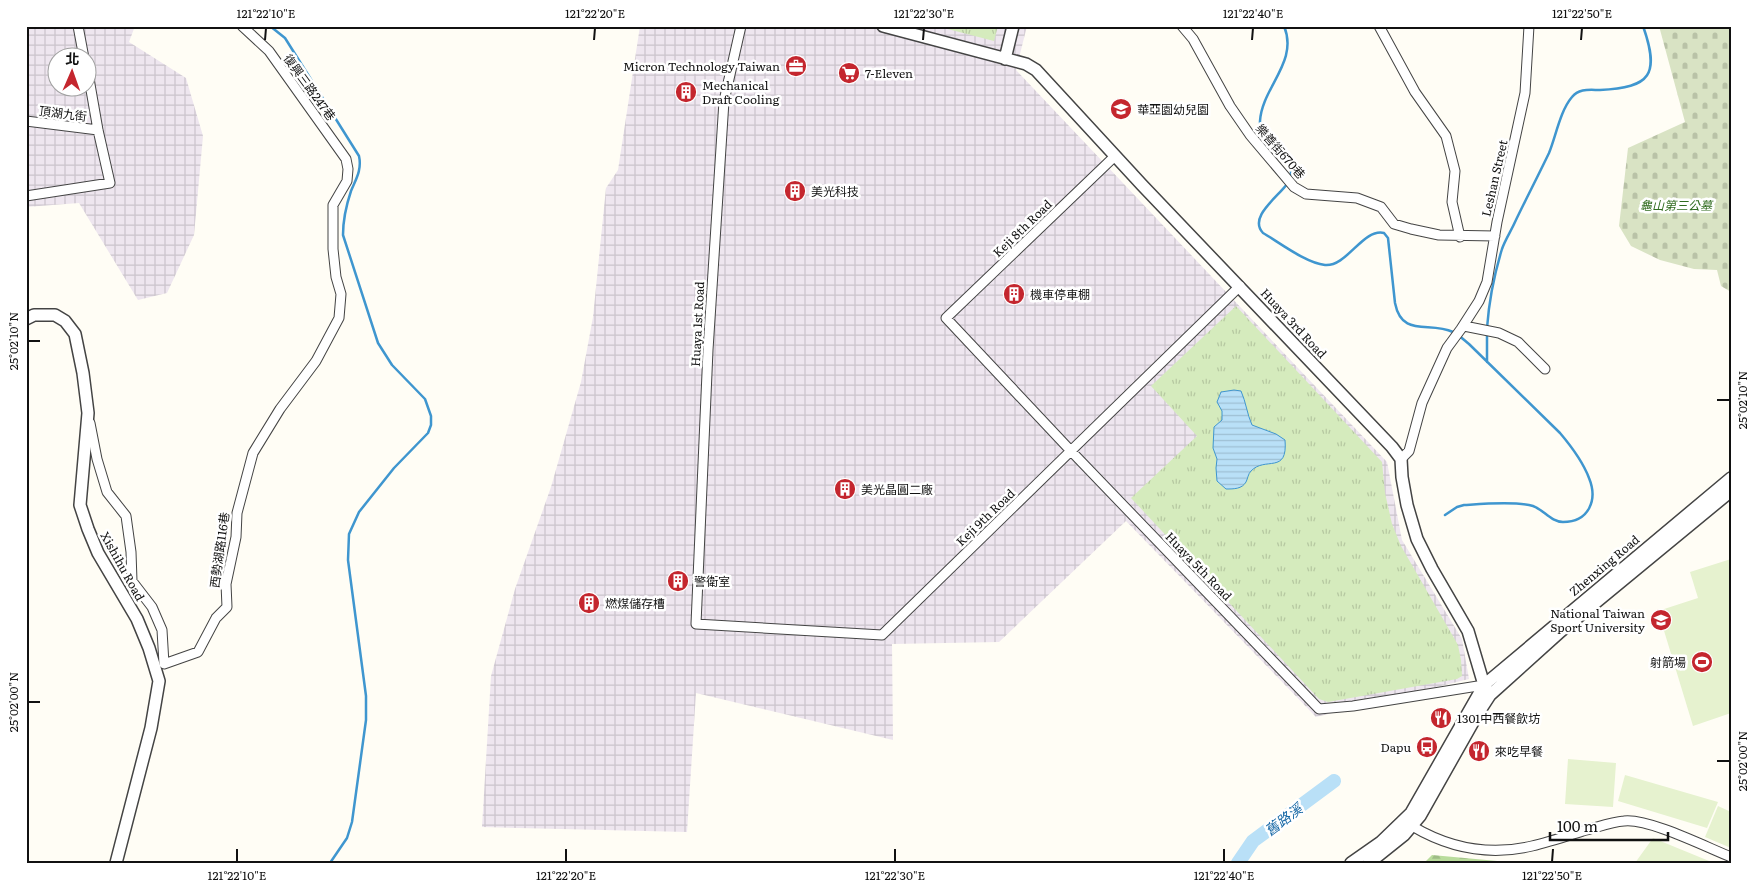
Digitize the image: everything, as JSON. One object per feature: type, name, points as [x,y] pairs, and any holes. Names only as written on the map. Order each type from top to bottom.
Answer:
[{"type":"street","points":[[78,26],[82,48]]},
{"type":"street","name":"復興三路247巷","points":[[242,26],[269,51],[346,159],[348,169]]},
{"type":"street","name":"Huaya 1st Road","points":[[696,624],[708,350],[724,101],[741,26]]},
{"type":"street","name":"Huaya 3rd Road","points":[[883,26],[1026,64],[1036,70],[1115,156],[1392,447],[1401,459]]},
{"type":"street","points":[[1004,59],[1014,26]]},
{"type":"street","name":"樂善街670巷","points":[[1182,26],[1193,39],[1230,106],[1250,135],[1294,187],[1306,194],[1357,198],[1381,207],[1394,224],[1439,235],[1460,237],[1495,236]]},
{"type":"street","points":[[1379,26],[1415,92],[1446,136],[1454,171],[1452,202],[1460,237]]},
{"type":"street","name":"Leshan Street","points":[[1401,459],[1408,451],[1422,403],[1447,348],[1463,328],[1479,301],[1487,282],[1525,92],[1529,26]]},
{"type":"street","name":"頂湖九街","points":[[26,196],[110,183],[92,98]]},
{"type":"street","name":"頂湖九街","points":[[26,121],[98,130]]},
{"type":"street","name":"Keji 8th Road","points":[[946,318],[1115,156]]},
{"type":"street","name":"西勢湖路116巷","points":[[88,413],[97,459],[107,492],[126,516],[131,552],[132,581],[152,607],[162,630],[164,664],[198,652],[216,618],[227,607],[226,584],[236,537],[237,513],[252,453],[280,409],[316,361],[339,318],[341,294],[336,277],[333,249],[333,206],[347,181],[348,169]]},
{"type":"street","name":"Keji 9th Road","points":[[696,624],[882,635],[1240,286]]},
{"type":"street","name":"Xishihu Road","points":[[26,319],[34,315],[55,315],[65,320],[75,334],[88,413],[80,505],[98,553],[137,619],[159,681],[151,728],[116,863]]},
{"type":"street","name":"Huaya 5th Road","points":[[946,318],[1319,709],[1353,706],[1484,684]]},
{"type":"street","points":[[1463,328],[1499,333],[1518,342],[1544,369]]},
{"type":"street","points":[[1401,459],[1403,487],[1413,530],[1432,569],[1468,631],[1484,684],[1490,696]]},
{"type":"street","name":"Zhenxing Road","points":[[1369,863],[1389,848],[1408,823],[1411,813],[1484,684],[1731,478]]},
{"type":"street","name":"Zhenxing Road","points":[[1351,863],[1420,816],[1476,715],[1490,696],[1561,631],[1731,491]]},
{"type":"street","points":[[1408,823],[1431,838],[1480,850],[1501,850],[1532,846],[1624,820],[1652,825],[1731,857]]},
{"type":"shaded area","points":[[26,26],[135,26],[129,42],[186,78],[203,136],[194,235],[167,293],[138,300],[79,203],[26,207]]},
{"type":"shaded area","points":[[640,26],[1027,26],[1016,70],[1387,462],[1402,540],[1462,639],[1469,679],[1316,717],[1126,521],[999,642],[892,644],[893,740],[696,693],[687,832],[482,827],[491,676],[515,589],[551,487],[581,382],[593,317],[606,188],[618,170]]},
{"type":"green space","points":[[936,26],[998,26],[994,41]]},
{"type":"green space","name":"龜山第三公墓","points":[[1659,26],[1731,26],[1731,292],[1721,286],[1717,270],[1694,269],[1660,260],[1631,246],[1619,226],[1628,148],[1685,122]]},
{"type":"green space","points":[[1236,306],[1382,462],[1385,493],[1392,524],[1401,546],[1458,645],[1462,676],[1457,679],[1328,702],[1319,699],[1131,498],[1197,436],[1151,386]]},
{"type":"green space","name":"射箭場","points":[[1731,559],[1731,713],[1693,726],[1658,611],[1698,598],[1690,572]]},
{"type":"green space","points":[[1568,759],[1616,763],[1613,807],[1565,804]]},
{"type":"green space","points":[[1625,775],[1718,802],[1707,828],[1618,801]]},
{"type":"green space","points":[[1718,806],[1731,812],[1731,848],[1705,837]]},
{"type":"green space","points":[[1653,838],[1714,863],[1635,863]]},
{"type":"green space","points":[[1432,855],[1519,863],[1424,863]]},
{"type":"water","points":[[1241,391],[1252,425],[1276,434],[1285,440],[1285,451],[1283,458],[1279,461],[1257,467],[1251,471],[1242,486],[1235,489],[1226,489],[1217,481],[1217,459],[1213,448],[1214,427],[1222,420],[1222,411],[1217,402],[1221,392]]},
{"type":"waterway","points":[[270,26],[285,38],[359,156],[359,170],[346,208],[343,235],[378,343],[392,365],[425,399],[431,416],[431,425],[428,433],[394,468],[359,512],[349,534],[348,560],[366,696],[366,720],[352,822],[347,838],[330,863]]},
{"type":"waterway","points":[[1284,26],[1287,39],[1284,63],[1262,109],[1260,121],[1261,130],[1265,137],[1289,162],[1291,170],[1290,179]]},
{"type":"waterway","points":[[1487,328],[1492,288],[1502,249],[1549,153],[1564,109],[1578,92],[1631,86],[1640,82],[1647,75],[1651,56],[1643,26]]},
{"type":"waterway","points":[[1287,184],[1266,207],[1259,220],[1259,227],[1263,233],[1302,257],[1325,265],[1341,260],[1369,236],[1376,233],[1384,233],[1388,238],[1395,303],[1404,321],[1410,325],[1444,329],[1453,332],[1469,344],[1560,433],[1580,460],[1592,486],[1592,502],[1589,508],[1585,514],[1572,521],[1559,521],[1551,518],[1541,510],[1526,504],[1464,505],[1445,515]]},
{"type":"waterway","points":[[1487,333],[1487,362]]},
{"type":"waterway","name":"舊路溪","points":[[1238,863],[1253,841],[1334,781]]},
{"type":"place","name":"Micron Technology Taiwan","points":[[796,66]]},
{"type":"place","name":"7-Eleven","points":[[849,73]]},
{"type":"place","name":"Mechanical Draft Cooling","points":[[686,92]]},
{"type":"place","name":"華亞園幼兒園","points":[[1121,109]]},
{"type":"place","name":"美光科技","points":[[795,191]]},
{"type":"place","name":"機車停車棚","points":[[1014,294]]},
{"type":"place","name":"美光晶圓二廠","points":[[845,489]]},
{"type":"place","name":"警衛室","points":[[678,581]]},
{"type":"place","name":"燃煤儲存槽","points":[[589,603]]},
{"type":"place","name":"National Taiwan Sport University","points":[[1661,620]]},
{"type":"place","name":"射箭場","points":[[1702,662]]},
{"type":"place","name":"1301中西餐飲坊","points":[[1441,718]]},
{"type":"place","name":"Dapu","points":[[1427,747]]},
{"type":"place","name":"來吃早餐","points":[[1479,751]]}]
